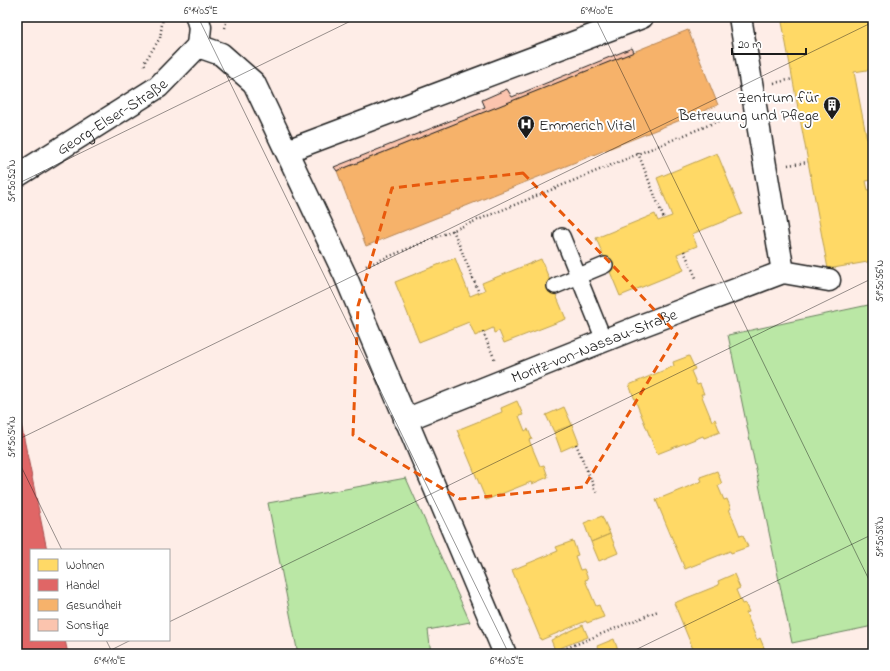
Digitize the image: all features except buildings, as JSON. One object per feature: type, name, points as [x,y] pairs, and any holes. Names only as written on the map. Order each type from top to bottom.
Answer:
[{"type":"street","points":[[197,17],[200,27],[198,46],[221,54],[254,83],[287,151],[345,275],[505,654]]},
{"type":"street","points":[[287,151],[642,17]]},
{"type":"street","points":[[740,17],[783,272],[829,280]]},
{"type":"street","name":"Georg-Elser-Straße","points":[[17,176],[158,87],[198,46]]},
{"type":"street","name":"Moritz-von-Nassau-Straße","points":[[405,420],[604,340],[783,272]]},
{"type":"lane","points":[[562,236],[604,340]]},
{"type":"lane","points":[[555,286],[605,265]]},
{"type":"path","points":[[345,275],[638,153],[756,106]]},
{"type":"path","points":[[638,153],[664,219]]},
{"type":"path","points":[[453,230],[479,293]]},
{"type":"path","points":[[684,251],[705,301]]},
{"type":"path","points":[[483,332],[503,380]]},
{"type":"path","points":[[576,444],[598,494]]},
{"type":"path","points":[[552,654],[658,611]]},
{"type":"highlighted area","points":[[523,173],[677,334],[584,487],[460,499],[353,435],[358,306],[392,188]]},
{"type":"green space","points":[[873,304],[873,626],[792,643],[728,335]]},
{"type":"green space","points":[[406,478],[470,622],[428,630],[431,654],[298,654],[268,503]]},
{"type":"place","name":"Zentrum für Betreuung und Pflege","points":[[832,120]]},
{"type":"place","name":"Emmerich Vital","points":[[526,139]]}]
